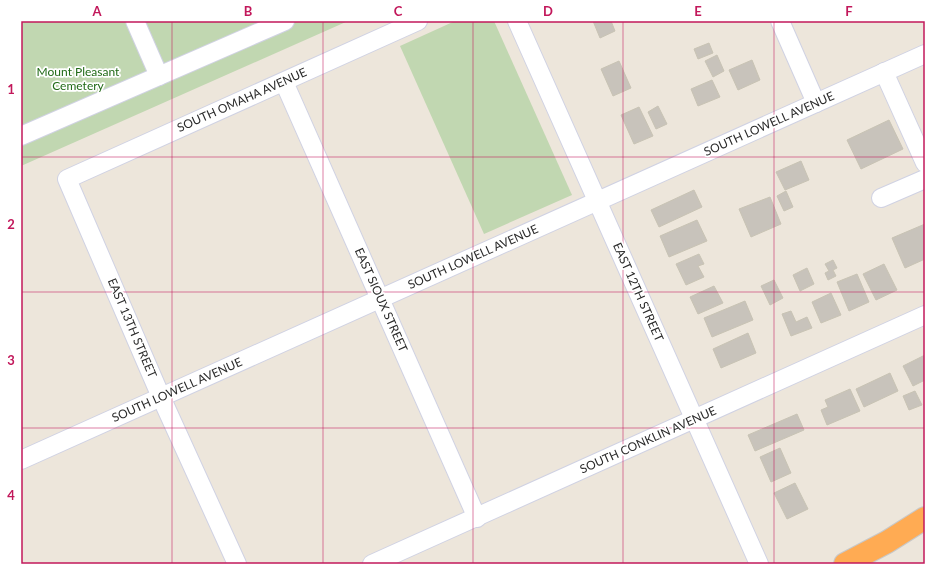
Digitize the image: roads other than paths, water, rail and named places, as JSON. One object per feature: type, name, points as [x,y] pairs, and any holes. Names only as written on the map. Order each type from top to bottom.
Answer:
[{"type":"highway","points":[[845,564],[886,542],[925,518]]},
{"type":"highway","points":[[865,564],[925,536]]},
{"type":"street","points":[[135,21],[159,76]]},
{"type":"street","points":[[21,136],[284,21]]},
{"type":"street","name":"SOUTH OMAHA AVENUE","points":[[67,179],[418,21]]},
{"type":"street","name":"EAST 12TH STREET","points":[[517,21],[757,562]]},
{"type":"street","points":[[780,21],[816,103]]},
{"type":"street","name":"SOUTH LOWELL AVENUE","points":[[21,460],[925,54]]},
{"type":"street","points":[[884,72],[925,163]]},
{"type":"street","name":"EAST SIOUX STREET","points":[[284,82],[477,518]]},
{"type":"street","name":"EAST 13TH STREET","points":[[67,179],[161,397],[237,564]]},
{"type":"street","points":[[882,198],[925,179]]},
{"type":"street","name":"SOUTH CONKLIN AVENUE","points":[[372,564],[925,316]]},
{"type":"park label","name":"Mount Pleasant Cemetery","points":[[78,79]]}]
